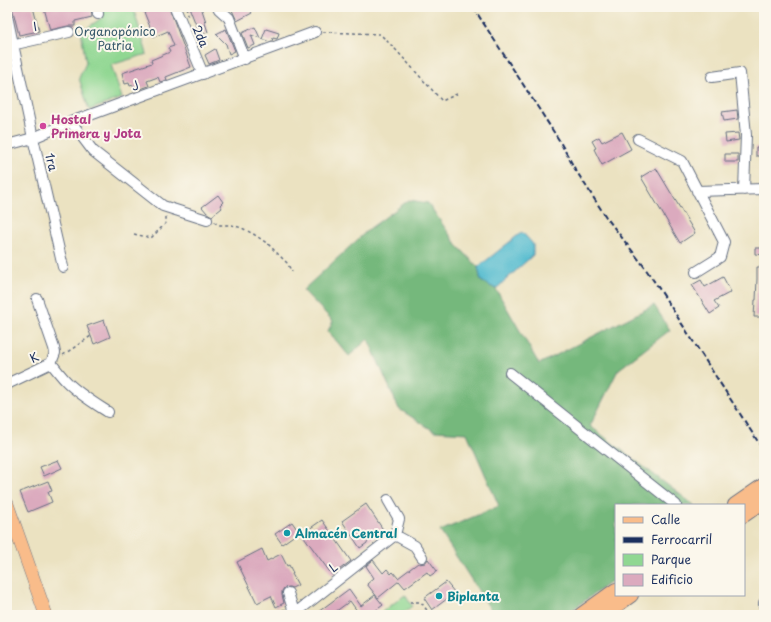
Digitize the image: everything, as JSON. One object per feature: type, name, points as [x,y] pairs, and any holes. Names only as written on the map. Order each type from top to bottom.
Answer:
[{"type":"highway","points":[[736,504],[764,485]]},
{"type":"highway","points":[[745,514],[764,501]]},
{"type":"highway","points":[[581,615],[615,591]]},
{"type":"highway","points":[[603,615],[630,596]]},
{"type":"main road","points":[[7,504],[10,525],[46,615]]},
{"type":"street","name":"2da","points":[[175,7],[203,74]]},
{"type":"street","points":[[218,7],[229,18],[245,59]]},
{"type":"street","name":"1ra","points":[[7,16],[10,45],[63,267]]},
{"type":"street","name":"I","points":[[10,45],[68,32]]},
{"type":"street","name":"J","points":[[7,145],[33,138],[71,122],[316,32]]},
{"type":"street","points":[[712,77],[740,73],[746,135],[744,190]]},
{"type":"street","points":[[71,122],[93,151],[163,206],[207,220]]},
{"type":"street","points":[[638,139],[682,161],[724,242],[720,257],[696,272]]},
{"type":"street","points":[[697,191],[764,189]]},
{"type":"street","points":[[37,299],[54,348],[55,353],[51,363],[66,382],[86,398],[108,412]]},
{"type":"street","name":"K","points":[[7,384],[51,363]]},
{"type":"street","points":[[510,373],[675,504]]},
{"type":"street","points":[[388,500],[399,519],[395,535],[415,546],[422,557]]},
{"type":"street","name":"L","points":[[289,614],[298,611],[395,535]]},
{"type":"street","points":[[288,593],[289,614]]},
{"type":"path","points":[[316,32],[380,34],[442,101],[459,93]]},
{"type":"path","points":[[134,234],[151,238],[166,224],[167,218],[163,206]]},
{"type":"path","points":[[207,220],[212,220],[219,225],[232,225],[242,228],[256,235],[284,259],[292,272]]},
{"type":"path","points":[[51,363],[91,336]]},
{"type":"path","points":[[410,602],[421,602],[430,615]]},
{"type":"green space","name":"Organopónico Patria","points":[[101,7],[133,7],[147,54],[111,65],[122,98],[89,110],[79,78],[86,63],[81,32],[103,17]]},
{"type":"green space","points":[[409,200],[428,203],[456,244],[478,267],[481,281],[496,289],[539,364],[654,305],[670,330],[618,370],[590,426],[693,504],[615,504],[615,579],[565,615],[494,615],[440,531],[499,506],[467,433],[434,431],[399,409],[368,339],[349,356],[328,331],[333,321],[303,290],[369,229]]},
{"type":"green space","points":[[405,595],[412,606],[400,615],[379,614]]},
{"type":"water","points":[[522,232],[533,244],[533,255],[496,289],[481,281],[478,267]]},
{"type":"building","points":[[12,7],[33,7],[39,31],[19,35]]},
{"type":"building","points":[[91,7],[92,17],[75,21],[75,26],[50,30],[44,8]]},
{"type":"building","points":[[142,7],[169,7],[191,67],[166,77],[167,80],[160,82],[158,77],[147,81],[149,86],[135,91],[133,85],[130,86],[129,83],[125,84],[122,73],[152,63],[151,60],[170,52],[168,48],[174,46],[168,31],[154,37]]},
{"type":"building","points":[[189,7],[201,7],[208,32],[200,35]]},
{"type":"building","points":[[237,7],[248,7],[252,13],[237,21],[232,10]]},
{"type":"building","points":[[255,27],[260,38],[251,35],[255,45],[248,48],[242,33]]},
{"type":"building","points":[[226,29],[235,51],[229,54],[226,44],[216,34]]},
{"type":"building","points":[[266,29],[279,33],[277,39],[273,38],[270,42],[262,39]]},
{"type":"building","points":[[215,49],[219,60],[209,64],[205,55]]},
{"type":"building","points":[[737,110],[738,119],[724,121],[722,112]]},
{"type":"building","points":[[622,132],[631,149],[602,165],[594,149],[596,148],[592,141],[599,137],[602,142]]},
{"type":"building","points":[[738,133],[739,140],[726,142],[725,134]]},
{"type":"building","points":[[756,147],[764,147],[764,156],[756,156]]},
{"type":"building","points":[[725,154],[738,154],[738,162],[725,162]]},
{"type":"building","points":[[656,168],[695,233],[680,243],[641,177]]},
{"type":"building","points":[[218,195],[223,202],[220,205],[222,208],[212,216],[202,207]]},
{"type":"building","points":[[755,248],[764,248],[764,255],[755,254]]},
{"type":"building","points":[[757,267],[764,267],[764,317],[754,317]]},
{"type":"building","points":[[723,277],[731,292],[714,301],[719,308],[710,314],[692,285],[701,280],[705,287]]},
{"type":"building","points":[[104,320],[110,337],[94,344],[87,326]]},
{"type":"building","points":[[58,460],[62,468],[44,476],[40,467]]},
{"type":"building","points":[[48,481],[52,491],[48,492],[52,502],[28,512],[20,492]]},
{"type":"building","points":[[366,504],[384,531],[360,548],[342,521]]},
{"type":"building","points":[[322,520],[351,561],[332,575],[302,534]]},
{"type":"building","name":"Almacén Central","points":[[292,522],[299,532],[282,544],[275,534]]},
{"type":"building","points":[[262,549],[267,561],[281,554],[287,566],[289,565],[298,585],[292,588],[284,588],[282,595],[284,603],[276,607],[271,596],[257,603],[237,562]]},
{"type":"building","points":[[428,559],[437,571],[430,576],[427,572],[405,588],[399,581],[378,598],[367,584],[374,578],[366,566],[373,560],[383,573],[387,569],[391,574],[393,572],[398,578],[418,563],[425,563]]},
{"type":"building","name":"Biplanta","points":[[446,582],[455,593],[432,610],[424,598]]},
{"type":"building","points":[[349,589],[361,606],[375,595],[383,605],[370,615],[360,615],[350,601],[331,615],[314,615]]},
{"type":"railway","points":[[473,7],[559,140],[575,169],[606,217],[643,265],[660,290],[764,451]]},
{"type":"place","name":"Hostal Primera y Jota","points":[[43,126]]},
{"type":"place","name":"Almacén Central","points":[[287,533]]},
{"type":"place","name":"Biplanta","points":[[439,596]]}]
